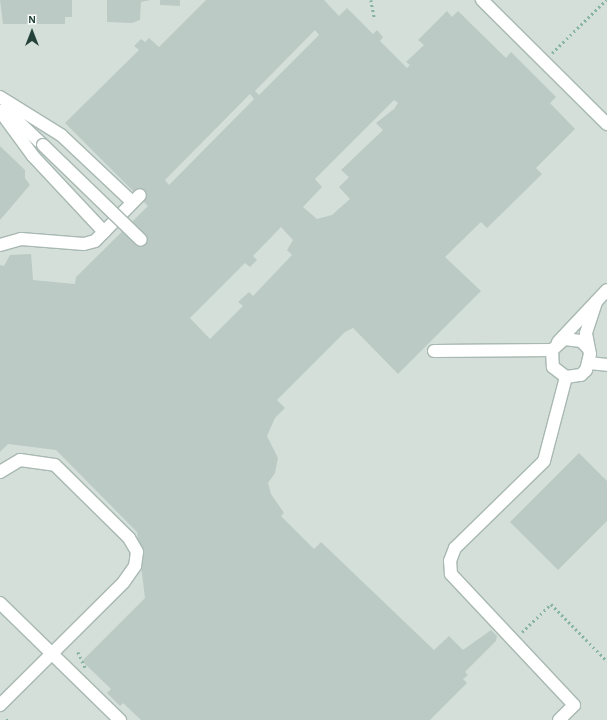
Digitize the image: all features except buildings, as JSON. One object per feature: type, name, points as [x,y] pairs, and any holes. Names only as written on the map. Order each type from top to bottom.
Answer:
[{"type":"lane","points":[[482,0],[607,124]]},
{"type":"lane","points":[[0,97],[61,135],[136,199],[95,241],[84,244],[21,239],[0,245]]},
{"type":"lane","points":[[0,104],[141,240]]},
{"type":"lane","points":[[0,111],[33,156],[104,232]]},
{"type":"lane","points":[[590,363],[580,375],[566,377],[553,367],[555,347],[607,290]]},
{"type":"lane","points":[[590,363],[586,333],[596,302]]},
{"type":"lane","points":[[434,351],[555,347],[573,338],[587,347]]},
{"type":"lane","points":[[590,363],[607,365]]},
{"type":"lane","points":[[559,720],[574,705],[451,574],[450,561],[455,548],[544,461],[566,377]]},
{"type":"lane","points":[[0,472],[20,460],[55,465],[129,538],[137,552],[135,566],[124,582],[0,705]]},
{"type":"lane","points":[[0,603],[120,720]]},
{"type":"path","points":[[371,0],[375,20]]},
{"type":"path","points":[[552,53],[606,0]]},
{"type":"path","points":[[513,640],[551,604],[607,661]]},
{"type":"shaded area","points":[[0,0],[607,0],[607,720],[0,720]]}]
